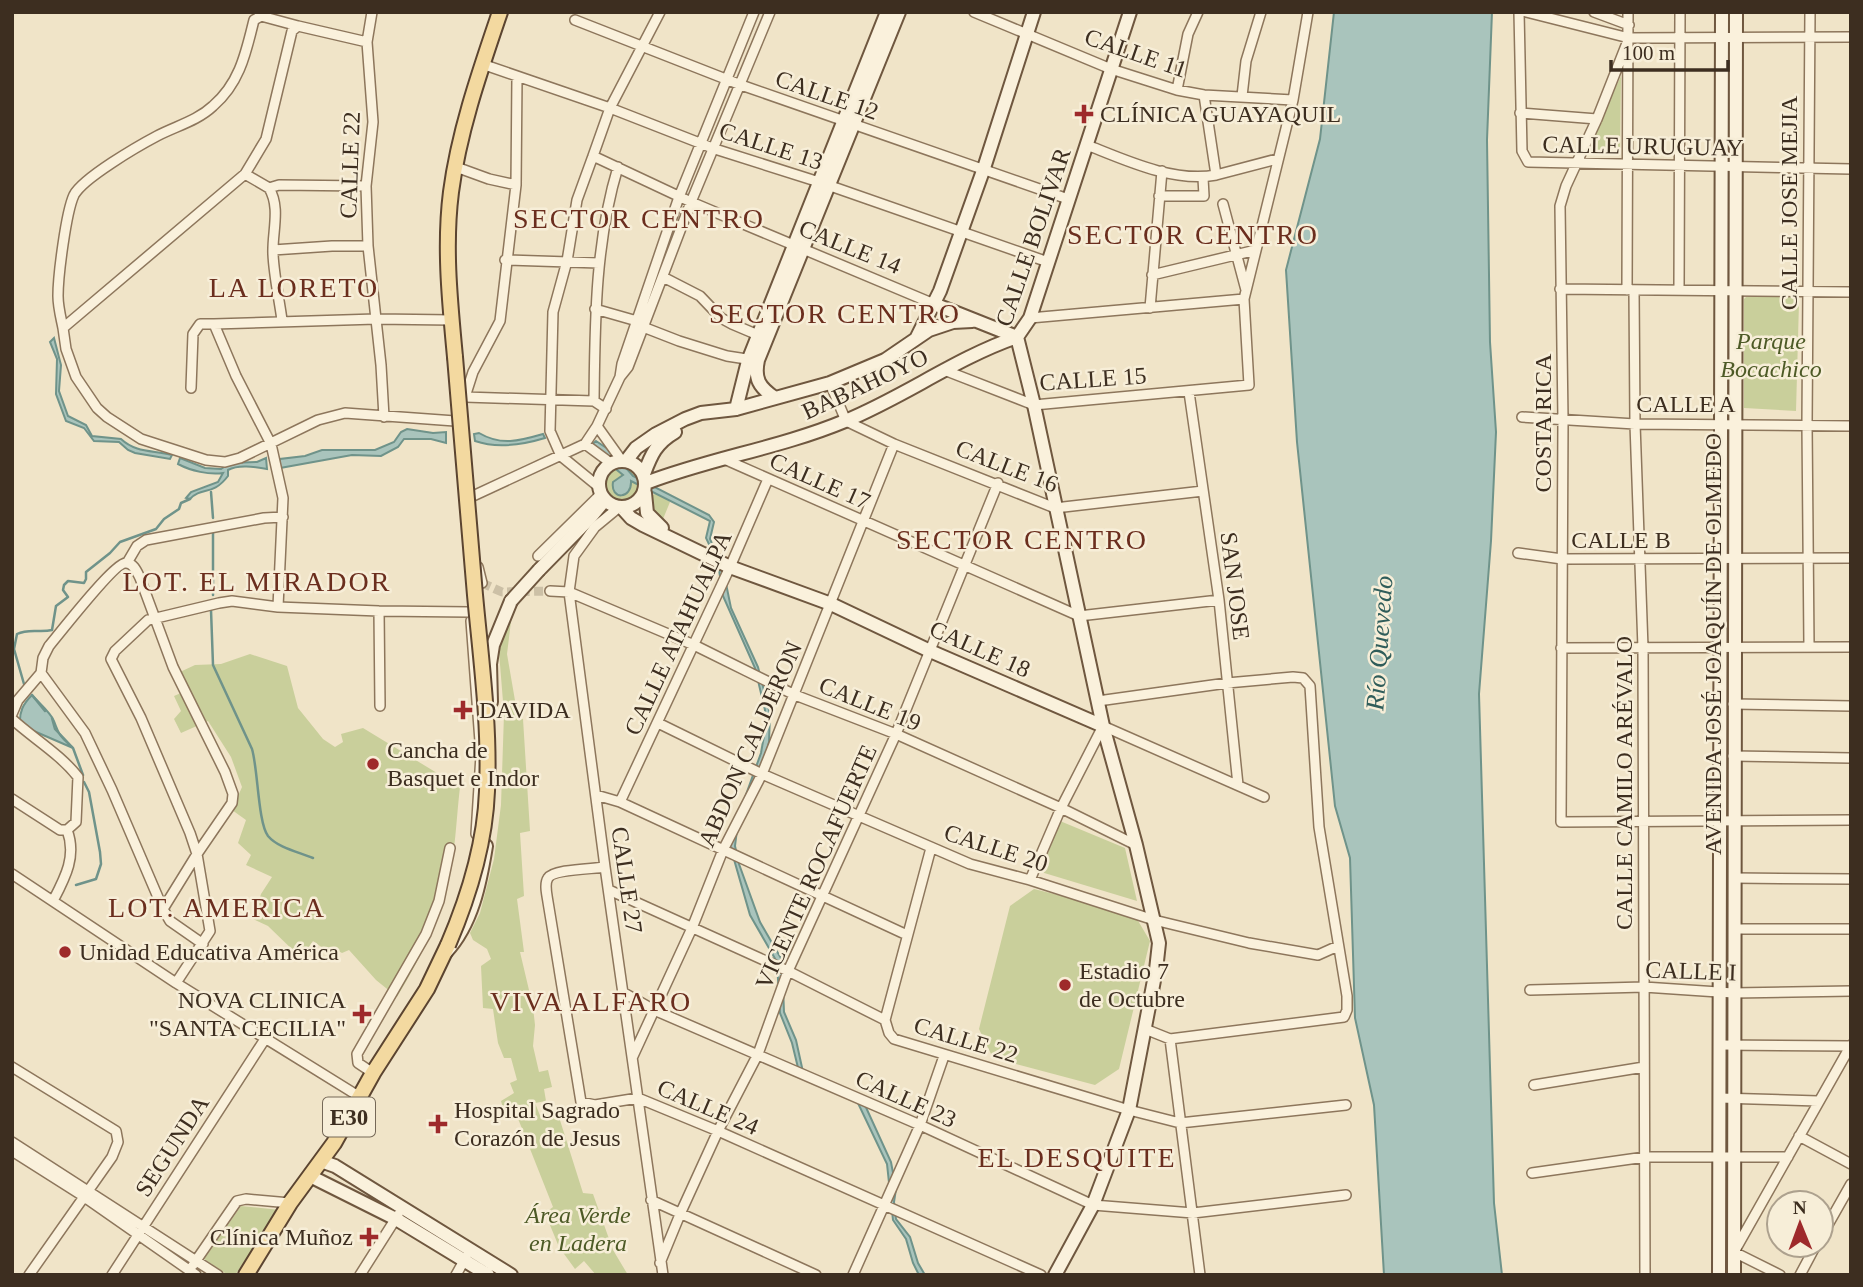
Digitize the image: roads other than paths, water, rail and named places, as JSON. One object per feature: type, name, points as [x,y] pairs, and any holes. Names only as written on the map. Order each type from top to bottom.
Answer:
[{"type":"main road","points":[[446,949],[465,906],[479,854],[487,793],[479,646],[452,320],[449,235],[451,193],[482,64],[500,12]]},
{"type":"main road","points":[[736,409],[848,123],[887,12]]},
{"type":"main road","points":[[848,123],[899,12]]},
{"type":"main road","name":"E30","points":[[917,338],[934,304],[984,168],[1034,12]]},
{"type":"main road","name":"CALLE BOLIVAR","points":[[1055,1275],[1093,1205],[1129,1110],[1159,956],[1159,943],[1136,845],[1103,726],[1017,337],[1030,318],[1130,12]]},
{"type":"main road","name":"AVENIDA JOSÉ JOAQUÍN DE OLMEDO","points":[[1722,12],[1729,37],[1736,291],[1733,704],[1734,1275]]},
{"type":"main road","name":"AVENIDA JOSÉ JOAQUÍN DE OLMEDO","points":[[1719,1275],[1720,167],[1729,37],[1736,12]]},
{"type":"main road","points":[[775,398],[760,386],[753,360],[758,335],[798,248]]},
{"type":"main road","name":"CALLE 14","points":[[934,304],[1017,337]]},
{"type":"main road","name":"E30","points":[[610,501],[602,473],[664,429],[693,416],[736,409],[830,383],[873,366],[942,324],[972,321]]},
{"type":"main road","name":"BABAHOYO","points":[[645,483],[796,439],[846,421],[987,347],[1017,337]]},
{"type":"main road","name":"E30","points":[[479,646],[539,563],[610,501],[636,503],[645,483],[652,452],[662,440],[712,412]]},
{"type":"main road","points":[[620,462],[639,468],[645,483]]},
{"type":"main road","name":"CALLE 18","points":[[645,483],[645,507],[651,519],[678,541]]},
{"type":"main road","name":"CALLE 18","points":[[610,501],[631,518],[730,567],[831,604],[930,651],[1103,726]]},
{"type":"main road","name":"E30","points":[[246,1275],[290,1203],[310,1176],[328,1164],[334,1143],[373,1073],[426,989],[446,949],[460,937],[484,863],[494,790],[491,664],[493,645],[511,601]]},
{"type":"main road","points":[[328,1164],[399,1213],[468,1255],[511,1275]]},
{"type":"main road","points":[[310,1176],[399,1213]]},
{"type":"main road","points":[[468,1255],[488,1275]]},
{"type":"street","name":"CALLE 22","points":[[372,12],[367,42],[373,122],[366,186],[368,246],[384,417]]},
{"type":"street","points":[[610,501],[561,456],[550,431],[553,312],[567,261],[577,200],[610,108],[660,12]]},
{"type":"street","points":[[462,497],[473,496],[585,444],[597,426],[620,377],[628,367],[680,197],[754,12]]},
{"type":"street","points":[[640,324],[663,277],[769,12]]},
{"type":"street","name":"CALLE 11","points":[[974,12],[1111,69],[1177,90],[1293,100]]},
{"type":"street","points":[[1177,90],[1188,34],[1198,12]]},
{"type":"street","points":[[1242,96],[1247,61],[1261,12]]},
{"type":"street","points":[[1245,295],[1293,100],[1307,12]]},
{"type":"street","points":[[1519,12],[1520,113],[1597,119]]},
{"type":"street","points":[[1526,12],[1629,38],[1851,37]]},
{"type":"street","points":[[1594,12],[1629,25]]},
{"type":"street","name":"CALLE CAMILO ARÉVALO","points":[[1628,12],[1627,166],[1643,648],[1645,1275]]},
{"type":"street","points":[[1679,290],[1680,12]]},
{"type":"street","name":"CALLE JOSE MEJIA","points":[[1809,646],[1807,425],[1810,12]]},
{"type":"street","points":[[367,42],[261,16],[254,20],[240,69],[215,105],[115,161],[74,195],[67,225],[58,297],[66,349],[76,377],[97,408],[123,429],[141,439],[206,460],[225,461],[240,458],[332,416],[345,413],[456,421]]},
{"type":"street","name":"CALLE 12","points":[[575,20],[741,85],[1069,199]]},
{"type":"street","points":[[63,328],[245,174],[266,139],[290,34],[298,26]]},
{"type":"street","name":"COSTA RICA","points":[[1629,38],[1560,206],[1563,419],[1561,822],[1644,822]]},
{"type":"street","name":"CALLE 13","points":[[482,64],[610,108],[715,149],[1048,262]]},
{"type":"street","points":[[465,397],[473,372],[500,321],[505,260],[516,185],[517,77]]},
{"type":"street","points":[[1204,94],[1216,175]]},
{"type":"street","name":"CALLE URUGUAY","points":[[1520,113],[1523,155],[1530,163],[1851,169]]},
{"type":"street","points":[[1087,145],[1162,171],[1203,178],[1277,159]]},
{"type":"street","name":"CALLE 14","points":[[593,156],[691,202],[934,304]]},
{"type":"street","points":[[456,167],[516,185]]},
{"type":"street","points":[[594,401],[595,309],[599,263],[608,199],[618,167]]},
{"type":"street","points":[[1150,308],[1162,171]]},
{"type":"street","points":[[245,174],[269,188],[274,195],[276,212],[273,250],[282,320]]},
{"type":"street","points":[[1159,196],[1204,196],[1203,178]]},
{"type":"street","points":[[269,188],[279,185],[366,186]]},
{"type":"street","points":[[1223,204],[1245,295]]},
{"type":"street","points":[[273,250],[368,246]]},
{"type":"street","points":[[1152,275],[1256,250]]},
{"type":"street","points":[[505,260],[599,263]]},
{"type":"street","points":[[663,277],[700,296],[721,318],[758,335]]},
{"type":"street","points":[[1560,289],[1851,292]]},
{"type":"street","points":[[1030,318],[1150,308],[1245,295]]},
{"type":"street","name":"CALLE 15","points":[[944,370],[1034,405],[1250,384],[1245,295]]},
{"type":"street","points":[[595,309],[679,341],[753,360]]},
{"type":"street","points":[[191,388],[193,334],[200,324],[282,320],[452,320]]},
{"type":"street","points":[[214,324],[236,376],[271,444],[283,498],[278,607]]},
{"type":"street","points":[[455,357],[465,397],[478,565],[482,583],[467,565]]},
{"type":"street","points":[[176,983],[203,944],[211,925],[197,854],[141,718],[111,659],[115,651],[155,616],[232,601],[278,607],[470,612],[453,396],[455,357]]},
{"type":"street","points":[[830,383],[846,421]]},
{"type":"street","name":"SAN JOSE","points":[[1189,392],[1219,600],[1238,785]]},
{"type":"street","points":[[465,397],[594,401],[606,409]]},
{"type":"street","name":"CALLE A","points":[[1522,417],[1635,424],[1851,426]]},
{"type":"street","name":"CALLE 16","points":[[846,421],[1055,508],[1203,491]]},
{"type":"street","points":[[597,426],[620,462]]},
{"type":"street","name":"ABDON CALDERON","points":[[633,1056],[692,928],[723,850],[762,774],[796,695],[894,443]]},
{"type":"street","points":[[585,444],[620,462]]},
{"type":"street","name":"CALLE 17","points":[[724,459],[1079,616]]},
{"type":"street","name":"CALLE ATAHUALPA","points":[[620,802],[730,567],[768,479]]},
{"type":"street","name":"VICENTE ROCAFUERTE","points":[[660,1263],[718,1131],[758,1054],[788,971],[896,734],[998,483]]},
{"type":"street","name":"E30","points":[[539,563],[610,501]]},
{"type":"street","name":"CALLE 27","points":[[610,501],[574,556],[569,592],[663,1275]]},
{"type":"street","points":[[127,563],[137,546],[146,540],[264,518],[283,517]]},
{"type":"street","name":"CALLE B","points":[[1518,554],[1562,559],[1851,558]]},
{"type":"street","points":[[13,801],[60,830],[67,830],[76,822],[78,777],[64,759],[33,738],[12,717],[18,700],[41,673],[43,658],[49,646],[121,563],[134,566],[173,667],[215,750],[233,794],[232,803],[163,909]]},
{"type":"street","name":"CALLE 19","points":[[550,591],[569,592],[694,645],[796,695],[896,734],[1136,845]]},
{"type":"street","points":[[1079,616],[1219,600]]},
{"type":"street","points":[[379,611],[380,706]]},
{"type":"street","name":"E30","points":[[446,949],[447,933],[464,889],[475,840],[480,793],[481,755],[470,612]]},
{"type":"street","points":[[1561,648],[1851,647]]},
{"type":"street","points":[[41,673],[85,733],[170,921],[203,944]]},
{"type":"street","points":[[1098,701],[1227,683],[1293,677],[1303,678],[1310,686],[1319,827],[1347,996],[1344,1017],[1170,1039],[1145,1029]]},
{"type":"street","points":[[1733,704],[1851,706]]},
{"type":"street","name":"CALLE 20","points":[[658,723],[762,774],[970,864],[1030,880],[1154,920],[1297,953],[1318,955],[1338,946]]},
{"type":"street","points":[[1030,880],[1061,808],[1103,726]]},
{"type":"street","name":"CALLE 18","points":[[1103,726],[1264,797]]},
{"type":"street","points":[[1733,756],[1851,758]]},
{"type":"street","points":[[596,795],[620,802],[907,935]]},
{"type":"street","points":[[1644,822],[1851,820]]},
{"type":"street","points":[[53,901],[69,870],[72,843],[67,830]]},
{"type":"street","points":[[373,1073],[358,1063],[357,1054],[426,934],[439,901],[450,848]]},
{"type":"street","points":[[885,1020],[931,848]]},
{"type":"street","name":"CALLE 24","points":[[605,867],[550,875],[546,880],[581,1102],[587,1105],[638,1098],[1041,1275]]},
{"type":"street","points":[[12,874],[176,983],[360,1097]]},
{"type":"street","points":[[1734,878],[1851,879]]},
{"type":"street","name":"CALLE 22","points":[[609,890],[788,971],[885,1020],[894,1039],[1129,1110],[1180,1123],[1346,1105]]},
{"type":"street","points":[[1734,929],[1851,929]]},
{"type":"street","name":"CALLE I","points":[[1530,990],[1644,987],[1733,993],[1851,990]]},
{"type":"street","name":"CALLE 23","points":[[624,993],[654,1010],[920,1125],[1093,1205],[1193,1213],[1346,1195]]},
{"type":"street","name":"SEGUNDA","points":[[111,1275],[265,1038]]},
{"type":"street","points":[[1170,1039],[1200,1275]]},
{"type":"street","points":[[1719,1045],[1850,1046],[1734,1252],[1780,1275]]},
{"type":"street","points":[[853,1275],[920,1125],[944,1056]]},
{"type":"street","points":[[12,1067],[116,1131],[118,1142],[111,1157],[29,1275]]},
{"type":"street","points":[[1534,1085],[1644,1067]]},
{"type":"street","points":[[1719,1098],[1818,1101]]},
{"type":"street","points":[[1799,1136],[1851,1164]]},
{"type":"street","points":[[12,1142],[140,1230],[218,1275]]},
{"type":"street","points":[[12,1151],[85,1193]]},
{"type":"street","points":[[1532,1173],[1645,1157],[1788,1157]]},
{"type":"street","points":[[1835,1212],[1851,1184]]},
{"type":"street","points":[[140,1230],[190,1273],[195,1261],[237,1201],[246,1199],[290,1203]]},
{"type":"street","points":[[651,1200],[816,1275]]},
{"type":"street","points":[[360,1275],[399,1213]]},
{"type":"street","points":[[456,1275],[468,1255]]},
{"type":"street","points":[[1800,1275],[1809,1259]]},
{"type":"water","name":"Río Quevedo","points":[[1334,12],[1492,12],[1487,140],[1490,342],[1496,432],[1479,694],[1494,1203],[1502,1275],[1384,1275],[1374,1105],[1355,1018],[1350,858],[1335,806],[1297,442],[1286,270],[1320,139]]},
{"type":"water","points":[[54,338],[61,365],[59,391],[68,416],[86,425],[92,436],[121,439],[139,449],[172,455],[170,459],[135,453],[119,442],[94,441],[84,428],[66,421],[56,394],[57,359],[50,342]]},
{"type":"water","points":[[407,429],[446,432],[446,443],[431,439],[404,439],[398,447],[381,456],[352,455],[280,468],[280,459],[305,456],[322,450],[375,450],[394,442],[401,432]]},
{"type":"water","points":[[479,433],[503,441],[543,434],[545,438],[519,444],[492,445],[475,441],[474,434]]},
{"type":"water","points":[[596,441],[611,451],[633,476],[709,515],[714,522],[710,539],[723,569],[731,608],[758,667],[770,714],[769,742],[763,768],[737,830],[735,846],[739,864],[760,922],[782,960],[784,1012],[796,1040],[803,1072],[864,1103],[891,1162],[896,1189],[896,1219],[910,1237],[918,1263],[925,1275],[919,1275],[906,1239],[893,1220],[887,1164],[857,1101],[800,1076],[792,1043],[780,1013],[777,962],[750,915],[729,842],[761,753],[765,710],[755,668],[723,596],[718,563],[706,538],[710,521],[631,481],[628,492],[618,495],[613,488],[613,482],[623,475],[589,447]]},
{"type":"water","points":[[180,458],[205,468],[221,469],[230,463],[257,462],[266,458],[267,469],[247,466],[232,468],[217,487],[190,499],[186,498],[191,492],[218,482],[223,473],[189,469],[178,464]]},
{"type":"water","points":[[32,695],[50,715],[61,736],[73,748],[20,725],[22,708]]},
{"type":"waterway","points":[[211,492],[213,518]]},
{"type":"waterway","points":[[24,684],[14,649],[17,634],[52,630],[56,606],[68,597],[63,590],[68,581],[84,583],[86,572],[120,542],[156,529],[164,519],[179,509],[181,503],[190,499]]},
{"type":"waterway","points":[[213,532],[213,595]]},
{"type":"waterway","points":[[211,610],[213,665],[252,749],[265,829],[277,844],[313,858]]},
{"type":"waterway","points":[[32,695],[45,711]]},
{"type":"waterway","points":[[52,718],[55,729],[73,748],[83,775]]},
{"type":"waterway","points":[[76,885],[96,879],[101,864],[89,792],[84,782]]},
{"type":"tunnel","points":[[482,583],[502,592],[550,591]]},
{"type":"place","name":"CLÍNICA GUAYAQUIL","points":[[1084,114]]},
{"type":"place","name":"DAVIDA","points":[[463,710]]},
{"type":"place","name":"Cancha de Basquet e Indor","points":[[373,764]]},
{"type":"place","name":"Unidad Educativa América","points":[[65,952]]},
{"type":"place","name":"Estadio 7 de Octubre","points":[[1065,985]]},
{"type":"place","name":"NOVA CLINICA \"SANTA CECILIA\"","points":[[362,1014]]},
{"type":"place","name":"Hospital Sagrado Corazón de Jesus","points":[[438,1124]]},
{"type":"place","name":"Clínica Muñoz","points":[[369,1237]]},
{"type":"district","name":"SECTOR CENTRO","points":[[639,218]]},
{"type":"district","name":"SECTOR CENTRO","points":[[1193,234]]},
{"type":"district","name":"LA LORETO","points":[[294,287]]},
{"type":"district","name":"SECTOR CENTRO","points":[[835,313]]},
{"type":"district","name":"SECTOR CENTRO","points":[[1022,539]]},
{"type":"district","name":"LOT. EL MIRADOR","points":[[257,581]]},
{"type":"district","name":"LOT. AMERICA","points":[[217,907]]},
{"type":"district","name":"VIVA ALFARO","points":[[591,1001]]},
{"type":"district","name":"EL DESQUITE","points":[[1077,1157]]},
{"type":"park label","name":"Parque Bocachico","points":[[1771,355]]},
{"type":"park label","name":"Área Verde en Ladera","points":[[578,1229]]}]
